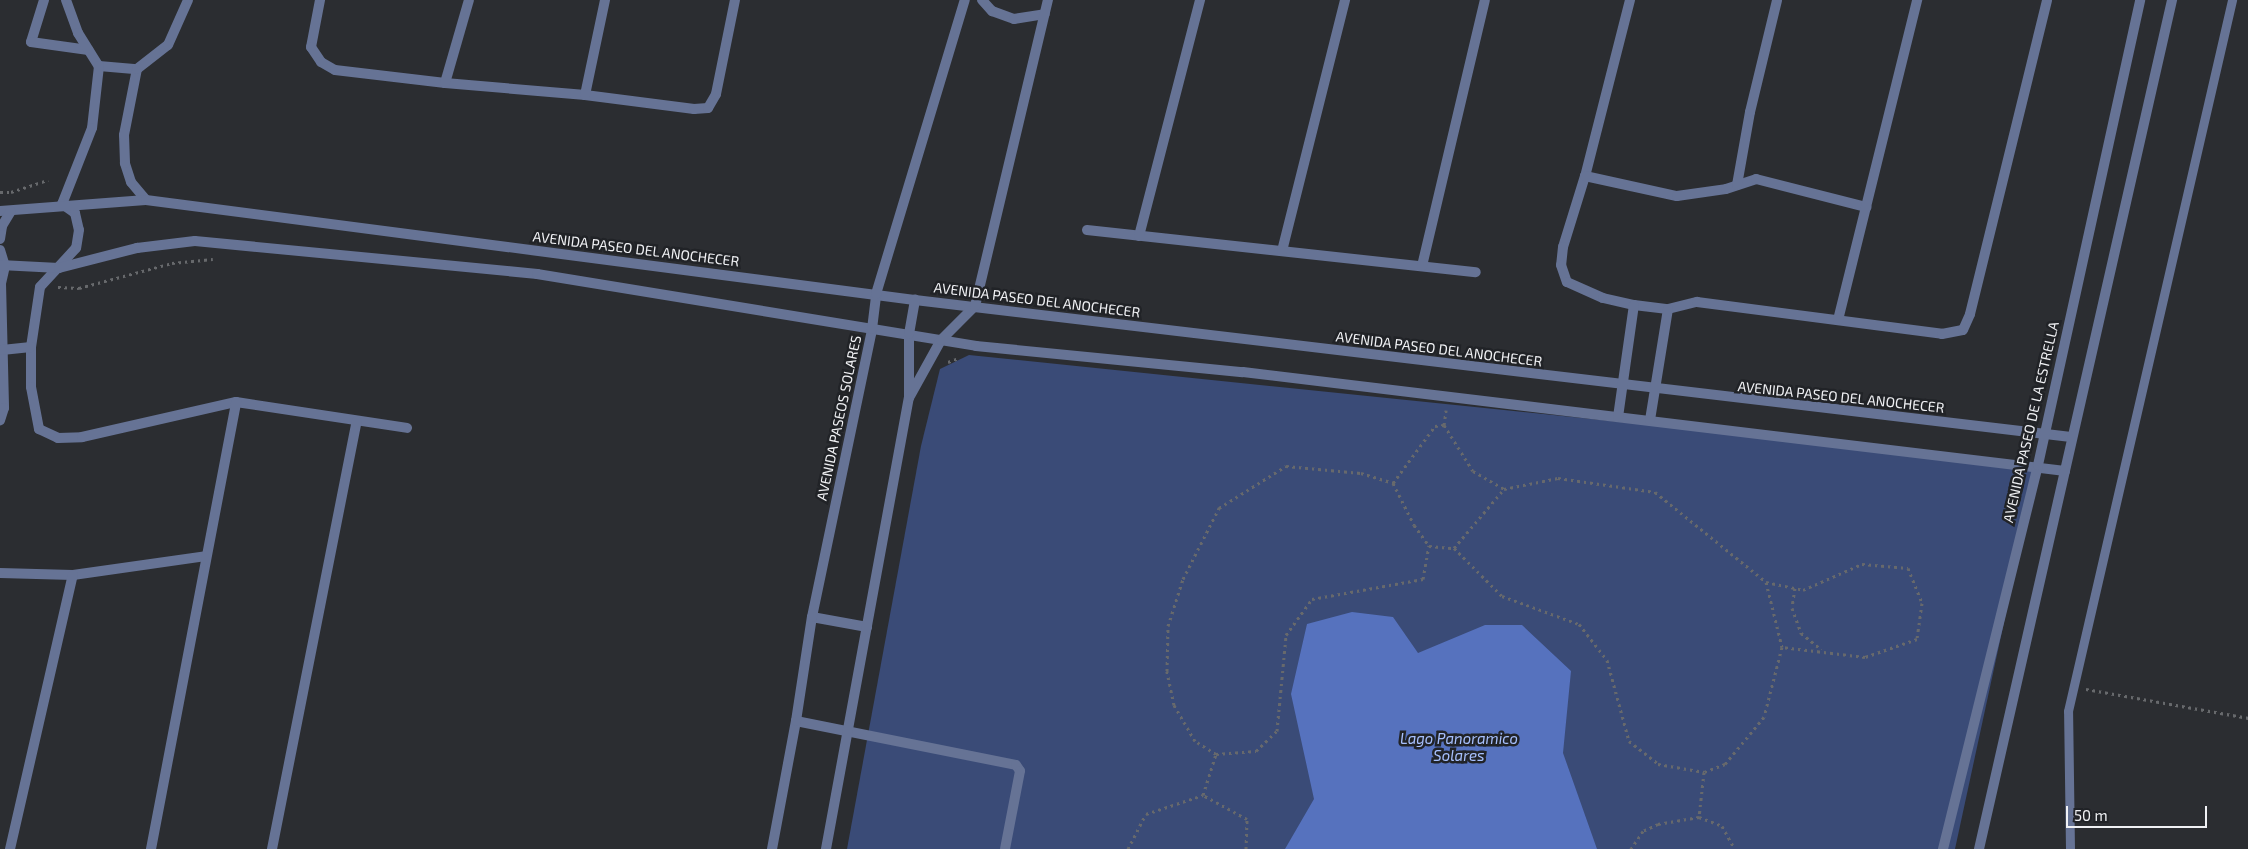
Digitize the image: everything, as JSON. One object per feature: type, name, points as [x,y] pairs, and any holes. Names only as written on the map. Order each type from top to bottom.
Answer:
[{"type":"street","points":[[44,0],[31,42],[88,50]]},
{"type":"street","points":[[66,0],[65,5],[88,50],[99,66],[92,128],[62,204],[75,213],[79,230],[76,248],[40,287],[31,347],[31,387],[38,429],[58,438],[131,428],[236,402],[407,428]]},
{"type":"street","points":[[99,66],[136,69],[168,45],[188,0]]},
{"type":"street","points":[[320,0],[311,47],[321,62],[334,70],[445,83],[585,95],[694,110],[708,108],[716,94],[735,0]]},
{"type":"street","points":[[445,83],[469,0]]},
{"type":"street","points":[[585,95],[605,0]]},
{"type":"street","name":"AVENIDA PASEOS SOLARES","points":[[772,849],[796,721],[812,616],[872,329],[876,294],[965,0]]},
{"type":"street","points":[[982,0],[992,11],[1014,19],[1045,14]]},
{"type":"street","points":[[909,398],[941,340],[975,306],[1048,0]]},
{"type":"street","points":[[1139,236],[1200,0]]},
{"type":"street","points":[[1282,251],[1345,0]]},
{"type":"street","points":[[1422,266],[1485,0]]},
{"type":"street","points":[[1630,0],[1585,176],[1562,247],[1561,265],[1567,282],[1603,298],[1634,305],[1668,309],[1697,302],[1942,334],[1963,330],[1970,314],[2047,0]]},
{"type":"street","points":[[1737,185],[1750,112],[1777,0]]},
{"type":"street","points":[[1838,320],[1917,0]]},
{"type":"street","name":"AVENIDA PASEO DE LA ESTRELLA","points":[[1943,849],[2038,465],[2140,0]]},
{"type":"street","points":[[1980,849],[2172,0]]},
{"type":"street","points":[[136,69],[124,135],[124,163],[131,182],[146,200]]},
{"type":"street","points":[[1585,176],[1677,196],[1737,185],[1756,179],[1866,207]]},
{"type":"street","name":"AVENIDA PASEO DEL ANOCHECER","points":[[0,211],[62,204],[146,200],[915,300],[1621,386],[2072,437]]},
{"type":"street","points":[[0,238],[2,226],[11,211]]},
{"type":"street","points":[[1087,230],[1476,272]]},
{"type":"street","points":[[2,266],[59,268],[137,248],[196,241],[537,274],[941,340],[2038,465],[2065,471]]},
{"type":"street","points":[[0,250],[2,266],[4,408],[0,420]]},
{"type":"street","points":[[826,849],[909,398],[909,334],[915,300]]},
{"type":"street","points":[[1618,417],[1634,305]]},
{"type":"street","points":[[1650,420],[1668,309]]},
{"type":"street","points":[[2,350],[31,347]]},
{"type":"street","points":[[151,849],[236,402]]},
{"type":"street","points":[[272,849],[357,421]]},
{"type":"street","points":[[0,573],[73,575],[206,556]]},
{"type":"street","points":[[10,849],[73,575]]},
{"type":"street","points":[[812,616],[867,627]]},
{"type":"street","points":[[796,721],[1016,765],[1020,771],[1005,849]]},
{"type":"lane","points":[[2070,849],[2068,711],[2232,0]]},
{"type":"path","points":[[0,192],[11,192],[48,180]]},
{"type":"path","points":[[40,287],[79,288],[172,263],[220,258]]},
{"type":"path","points":[[1393,483],[1435,426],[1444,424],[1473,471],[1504,489]]},
{"type":"path","points":[[1286,466],[1361,473],[1393,483],[1414,525],[1429,546],[1423,578],[1312,599],[1286,635],[1277,731],[1256,752],[1216,754],[1195,741],[1174,705],[1167,671],[1168,626],[1183,578],[1219,508],[1286,466]]},
{"type":"path","points":[[1454,548],[1504,489],[1558,478],[1655,492],[1766,582],[1803,590],[1862,564],[1908,568],[1922,603],[1917,639],[1865,657],[1821,650],[1782,647]]},
{"type":"path","points":[[1429,546],[1454,548],[1502,596],[1579,624],[1607,660],[1629,741],[1658,764],[1704,772],[1725,764],[1764,717],[1782,647],[1766,582]]},
{"type":"path","points":[[1795,588],[1792,608],[1801,633],[1821,650]]},
{"type":"path","points":[[2074,687],[2248,718]]},
{"type":"path","points":[[1204,795],[1216,754]]},
{"type":"path","points":[[1699,817],[1704,772]]},
{"type":"path","points":[[1128,849],[1146,814],[1204,795],[1247,819],[1246,849]]},
{"type":"path","points":[[1631,849],[1643,831],[1658,824],[1699,817],[1722,826],[1735,849]]},
{"type":"shaded area","points":[[969,355],[2038,465],[1955,849],[847,849],[921,446],[940,369]]},
{"type":"water","name":"Lago Panoramico Solares","points":[[1352,612],[1393,617],[1418,653],[1485,625],[1522,625],[1571,671],[1563,753],[1597,849],[1285,849],[1314,799],[1291,694],[1307,624]]}]
